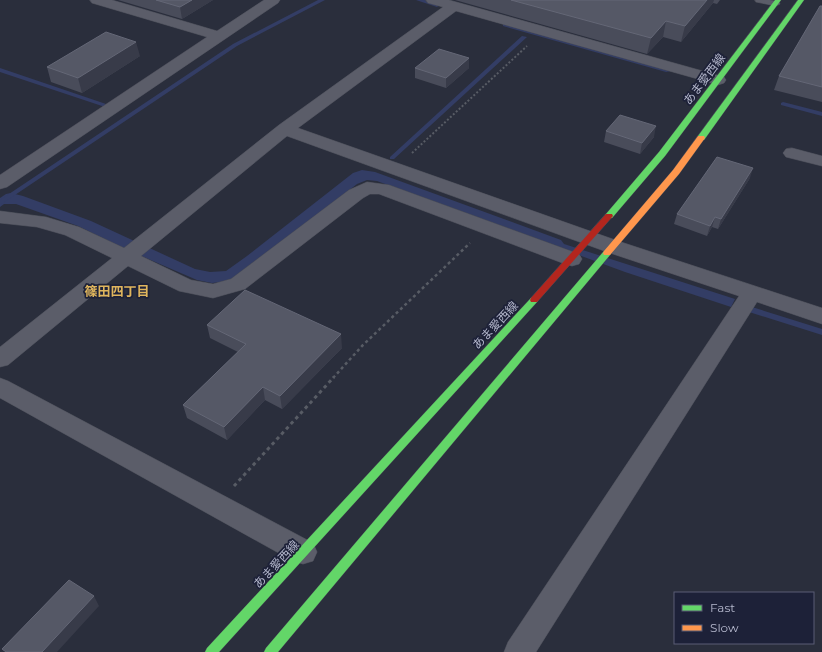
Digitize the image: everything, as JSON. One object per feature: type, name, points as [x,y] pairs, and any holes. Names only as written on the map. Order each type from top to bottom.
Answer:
[{"type":"main road","points":[[270,652],[594,272],[676,172],[801,0]]},
{"type":"main road","name":"あま愛西線","points":[[211,652],[591,238],[662,154],[777,2]]},
{"type":"street","points":[[97,0],[219,36]]},
{"type":"street","points":[[0,183],[273,0]]},
{"type":"street","points":[[433,0],[718,80]]},
{"type":"street","points":[[0,359],[285,129],[454,6]]},
{"type":"street","points":[[285,129],[614,247],[822,316]]},
{"type":"street","points":[[792,153],[822,161]]},
{"type":"street","points":[[0,217],[38,221],[134,251],[186,286],[213,291],[238,284],[356,194],[367,188],[382,189],[486,228],[573,258]]},
{"type":"street","points":[[519,652],[752,293]]},
{"type":"street","points":[[0,387],[303,552]]},
{"type":"lane","points":[[759,0],[777,2]]},
{"type":"path","points":[[396,169],[530,43]]},
{"type":"path","points":[[217,505],[362,346],[486,228]]},
{"type":"water","points":[[362,170],[375,172],[561,240],[564,244],[735,299],[731,307],[625,272],[377,181],[367,180],[357,184],[245,273],[230,281],[212,283],[197,280],[125,249],[78,226],[16,204],[4,204],[0,207],[0,198],[6,194],[11,193],[23,196],[91,221],[195,269],[210,272],[226,271],[353,173]]},
{"type":"building","points":[[156,0],[192,0],[180,7]]},
{"type":"building","points":[[511,0],[707,0],[685,26],[666,21],[651,38]]},
{"type":"building","points":[[820,6],[822,6],[822,87],[779,76]]},
{"type":"building","points":[[106,32],[136,42],[78,78],[47,67]]},
{"type":"building","points":[[439,49],[469,58],[446,78],[415,68]]},
{"type":"building","points":[[620,115],[656,126],[642,143],[606,131]]},
{"type":"building","points":[[717,157],[753,168],[721,219],[715,217],[710,226],[677,214]]},
{"type":"building","points":[[245,290],[341,334],[280,396],[263,387],[224,427],[183,405],[246,344],[207,325]]},
{"type":"building","points":[[69,580],[94,596],[42,652],[6,652],[2,649]]},
{"type":"waterway","points":[[0,203],[235,45],[322,0]]},
{"type":"waterway","points":[[419,0],[437,5]]},
{"type":"waterway","points":[[505,25],[668,71]]},
{"type":"waterway","points":[[392,158],[524,37]]},
{"type":"waterway","points":[[0,70],[104,105]]},
{"type":"waterway","points":[[783,104],[822,114]]},
{"type":"waterway","points":[[752,310],[822,332]]},
{"type":"traffic: fast","points":[[609,216],[662,154],[778,0]]},
{"type":"traffic: fast","points":[[701,138],[801,0]]},
{"type":"traffic: fast","points":[[270,652],[607,253]]},
{"type":"traffic: fast","points":[[211,652],[534,300]]},
{"type":"traffic: slow","points":[[607,253],[676,172],[701,138]]},
{"type":"traffic: jam","points":[[534,300],[609,216]]},
{"type":"district","name":"篠田四丁目","points":[[117,291]]}]
